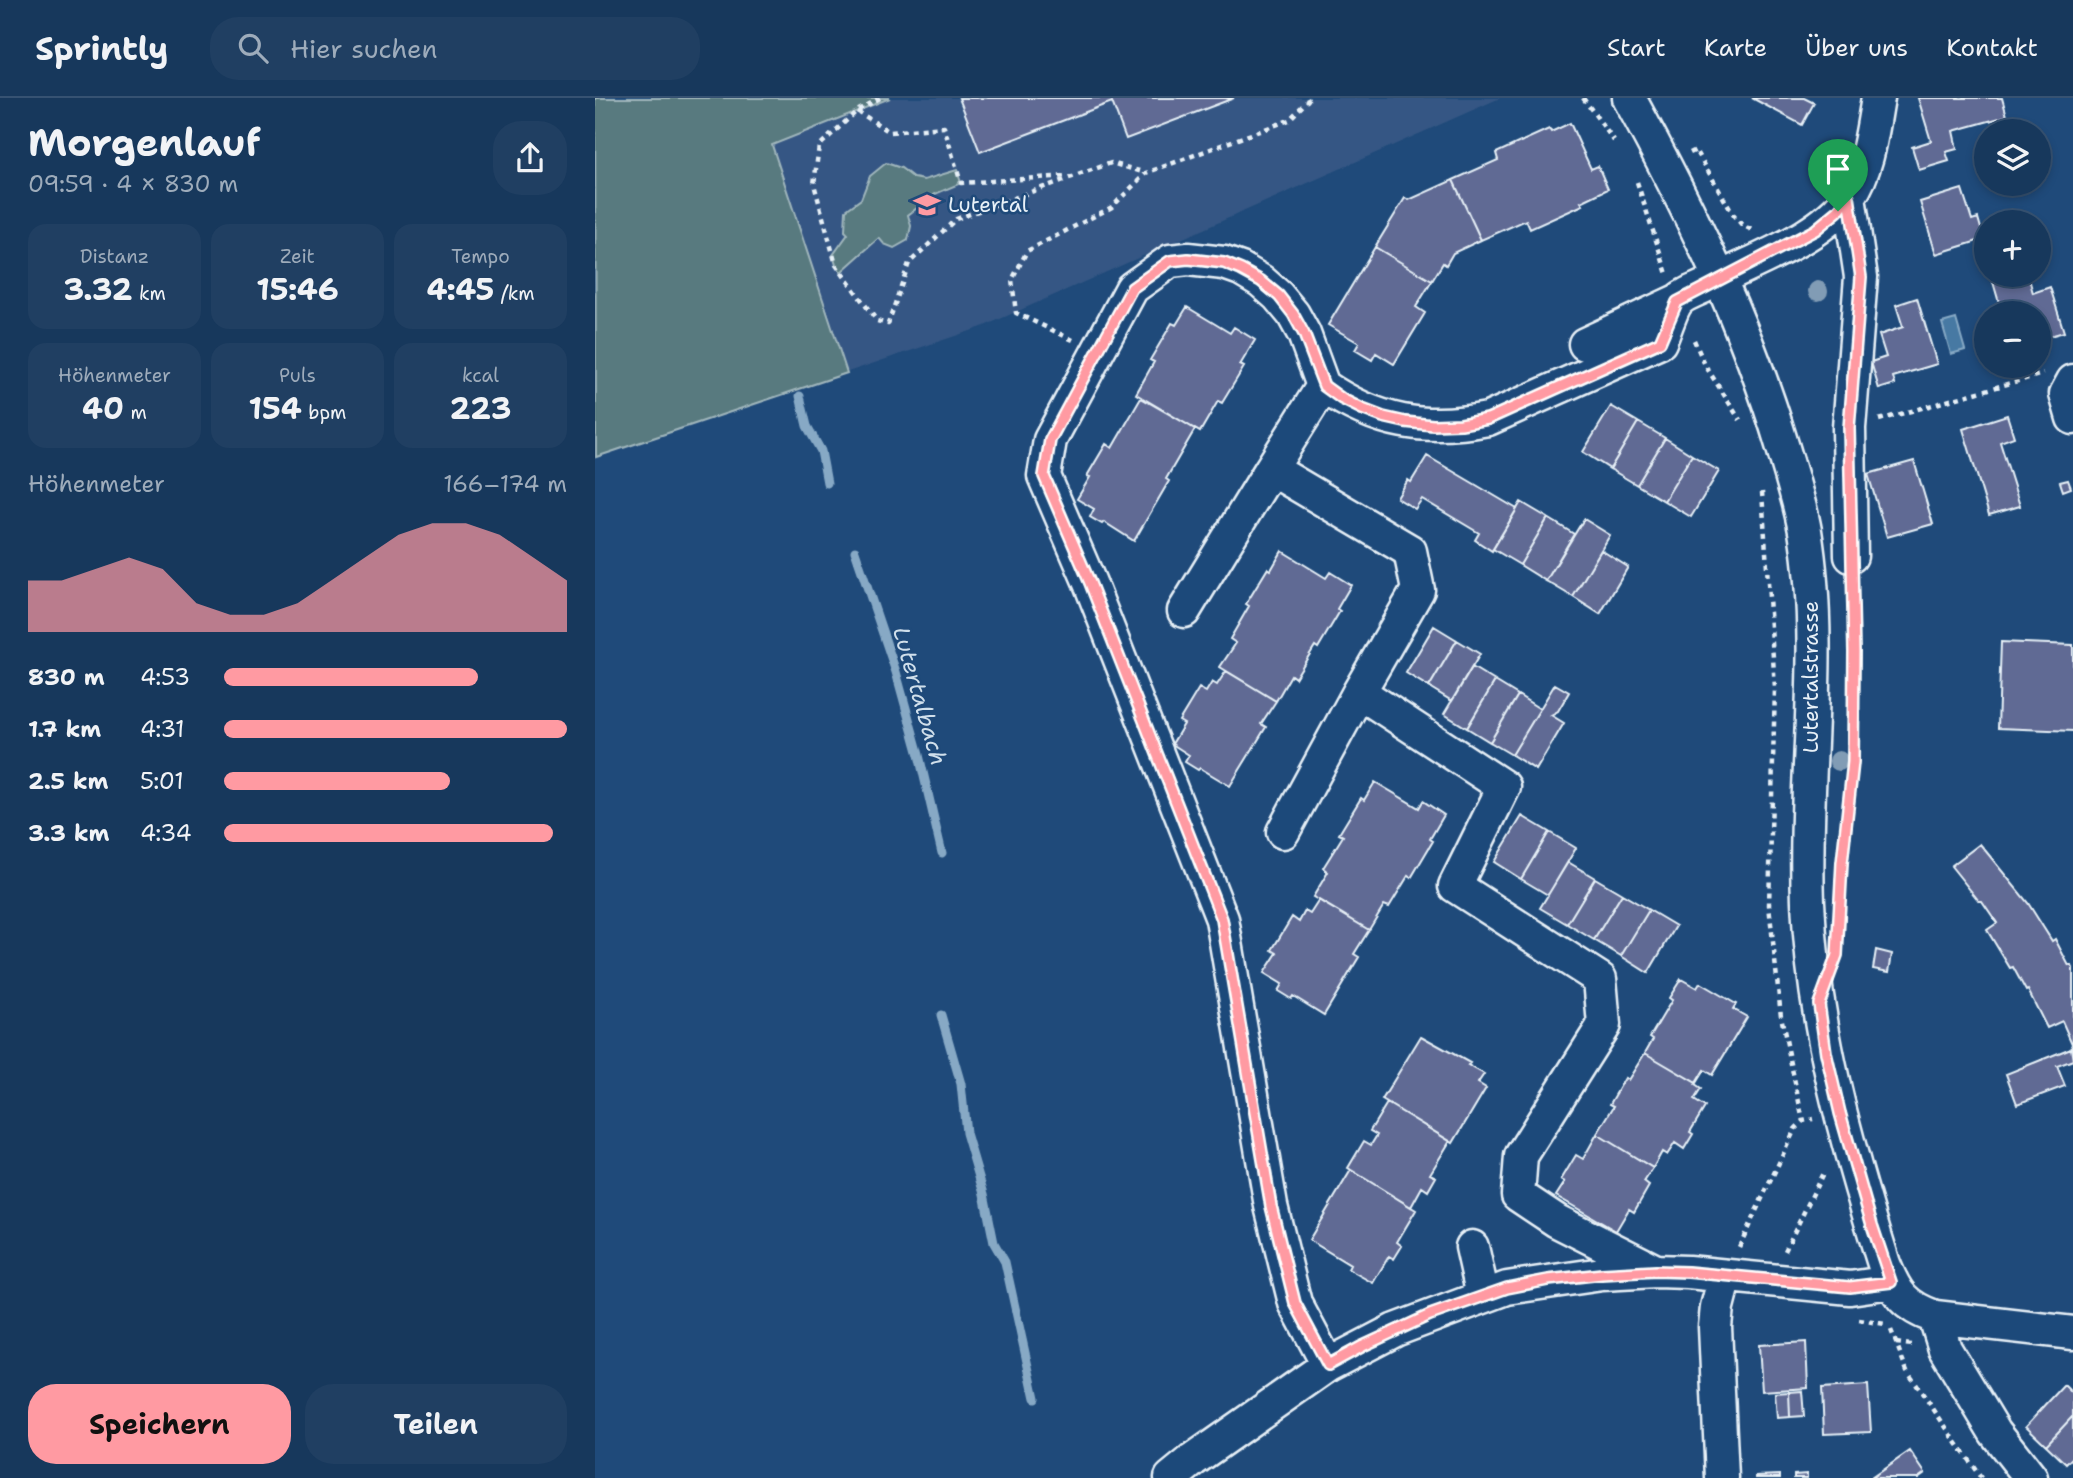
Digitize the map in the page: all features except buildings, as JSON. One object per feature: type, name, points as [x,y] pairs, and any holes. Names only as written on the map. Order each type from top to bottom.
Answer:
[{"type":"street","name":"Lutertalstrasse","points":[[1629,98],[1695,222],[1757,369],[1777,427],[1805,529],[1813,604],[1814,656],[1808,847],[1812,951],[1826,1053],[1845,1130],[1891,1282]]},
{"type":"street","points":[[1585,344],[1677,302],[1815,230],[1833,216],[1849,197],[1863,169],[1878,98]]},
{"type":"street","points":[[1849,197],[1861,277],[1849,428],[1851,556]]},
{"type":"street","points":[[1328,1365],[1295,1303],[1271,1206],[1222,919],[1090,583],[1044,476],[1050,440],[1132,288],[1170,261],[1206,260],[1224,263],[1261,281],[1279,296],[1293,314],[1304,334],[1324,386],[1342,399],[1383,417],[1433,425],[1488,419],[1660,342],[1677,302]]},
{"type":"street","points":[[2062,376],[2073,418]]},
{"type":"street","points":[[1185,611],[1324,386]]},
{"type":"street","points":[[1271,468],[1409,551],[1418,590],[1283,832]]},
{"type":"street","points":[[1359,692],[1504,787],[1455,886],[1600,979],[1604,1025],[1521,1156],[1518,1195],[1557,1221],[1656,1271]]},
{"type":"street","points":[[1472,1247],[1483,1296]]},
{"type":"street","points":[[1171,1478],[1328,1365],[1395,1330],[1507,1288],[1548,1280],[1656,1271],[1850,1287],[1891,1282],[1908,1305],[1935,1317],[2073,1333]]},
{"type":"street","points":[[1722,1478],[1715,1327],[1725,1276]]},
{"type":"street","points":[[1935,1317],[1945,1349],[1952,1361],[1995,1432],[2031,1478]]},
{"type":"path","points":[[880,98],[857,111],[820,146],[814,184],[836,265],[877,321],[888,324],[909,263],[956,219],[1111,163],[1146,173]]},
{"type":"path","points":[[1098,352],[1016,313],[1012,280],[1027,251],[1112,207],[1146,173],[1289,120],[1307,98]]},
{"type":"path","points":[[1583,98],[1619,149]]},
{"type":"path","points":[[857,111],[890,132],[944,127],[961,183],[1076,176]]},
{"type":"path","points":[[1696,149],[1734,216],[1742,225],[1757,230]]},
{"type":"path","points":[[1666,165],[1636,181],[1677,302],[1705,365],[1742,426]]},
{"type":"path","points":[[1849,428],[2029,379],[2062,376]]},
{"type":"path","points":[[1725,1276],[1795,1129],[1803,1121],[1781,1016],[1769,905],[1775,688],[1762,491]]},
{"type":"path","points":[[1840,890],[1853,762],[1851,556]]},
{"type":"path","points":[[1776,1280],[1777,1266],[1845,1130]]},
{"type":"path","points":[[1889,1324],[1907,1371],[1981,1478]]},
{"type":"shaded area","name":"Lutertal","points":[[595,98],[1500,98],[982,327],[596,456]]},
{"type":"shaded area","points":[[1956,319],[1965,350],[1951,354],[1942,323]]},
{"type":"green space","points":[[595,98],[890,98],[772,145],[847,373],[596,457]]},
{"type":"green space","points":[[886,163],[901,168],[914,178],[924,180],[957,170],[961,183],[935,194],[908,215],[911,226],[908,240],[894,248],[884,244],[879,238],[841,272],[833,255],[848,234],[845,231],[846,210],[861,199],[870,176]]},
{"type":"waterway","points":[[800,396],[807,426],[821,451],[827,483]]},
{"type":"waterway","name":"Lutertalbach","points":[[855,551],[896,672],[942,853]]},
{"type":"waterway","points":[[941,1015],[961,1084],[966,1133],[984,1194],[994,1243],[1005,1262],[1035,1398]]},
{"type":"place","name":"Lutertal","points":[[927,205]]},
{"type":"route","points":[[1849,197],[1861,277],[1849,428],[1854,652],[1853,762],[1842,863],[1837,955],[1819,1004],[1826,1053],[1840,1113],[1891,1282],[1850,1287],[1656,1271],[1548,1280],[1507,1288],[1430,1315],[1328,1365],[1295,1303],[1271,1206],[1222,919],[1090,583],[1044,476],[1050,440],[1132,288],[1170,261],[1188,259],[1224,263],[1261,281],[1279,296],[1293,314],[1304,334],[1324,386],[1342,399],[1383,417],[1405,422],[1461,424],[1488,419],[1660,342],[1677,302],[1719,278],[1802,238],[1838,211],[1849,197]]}]
